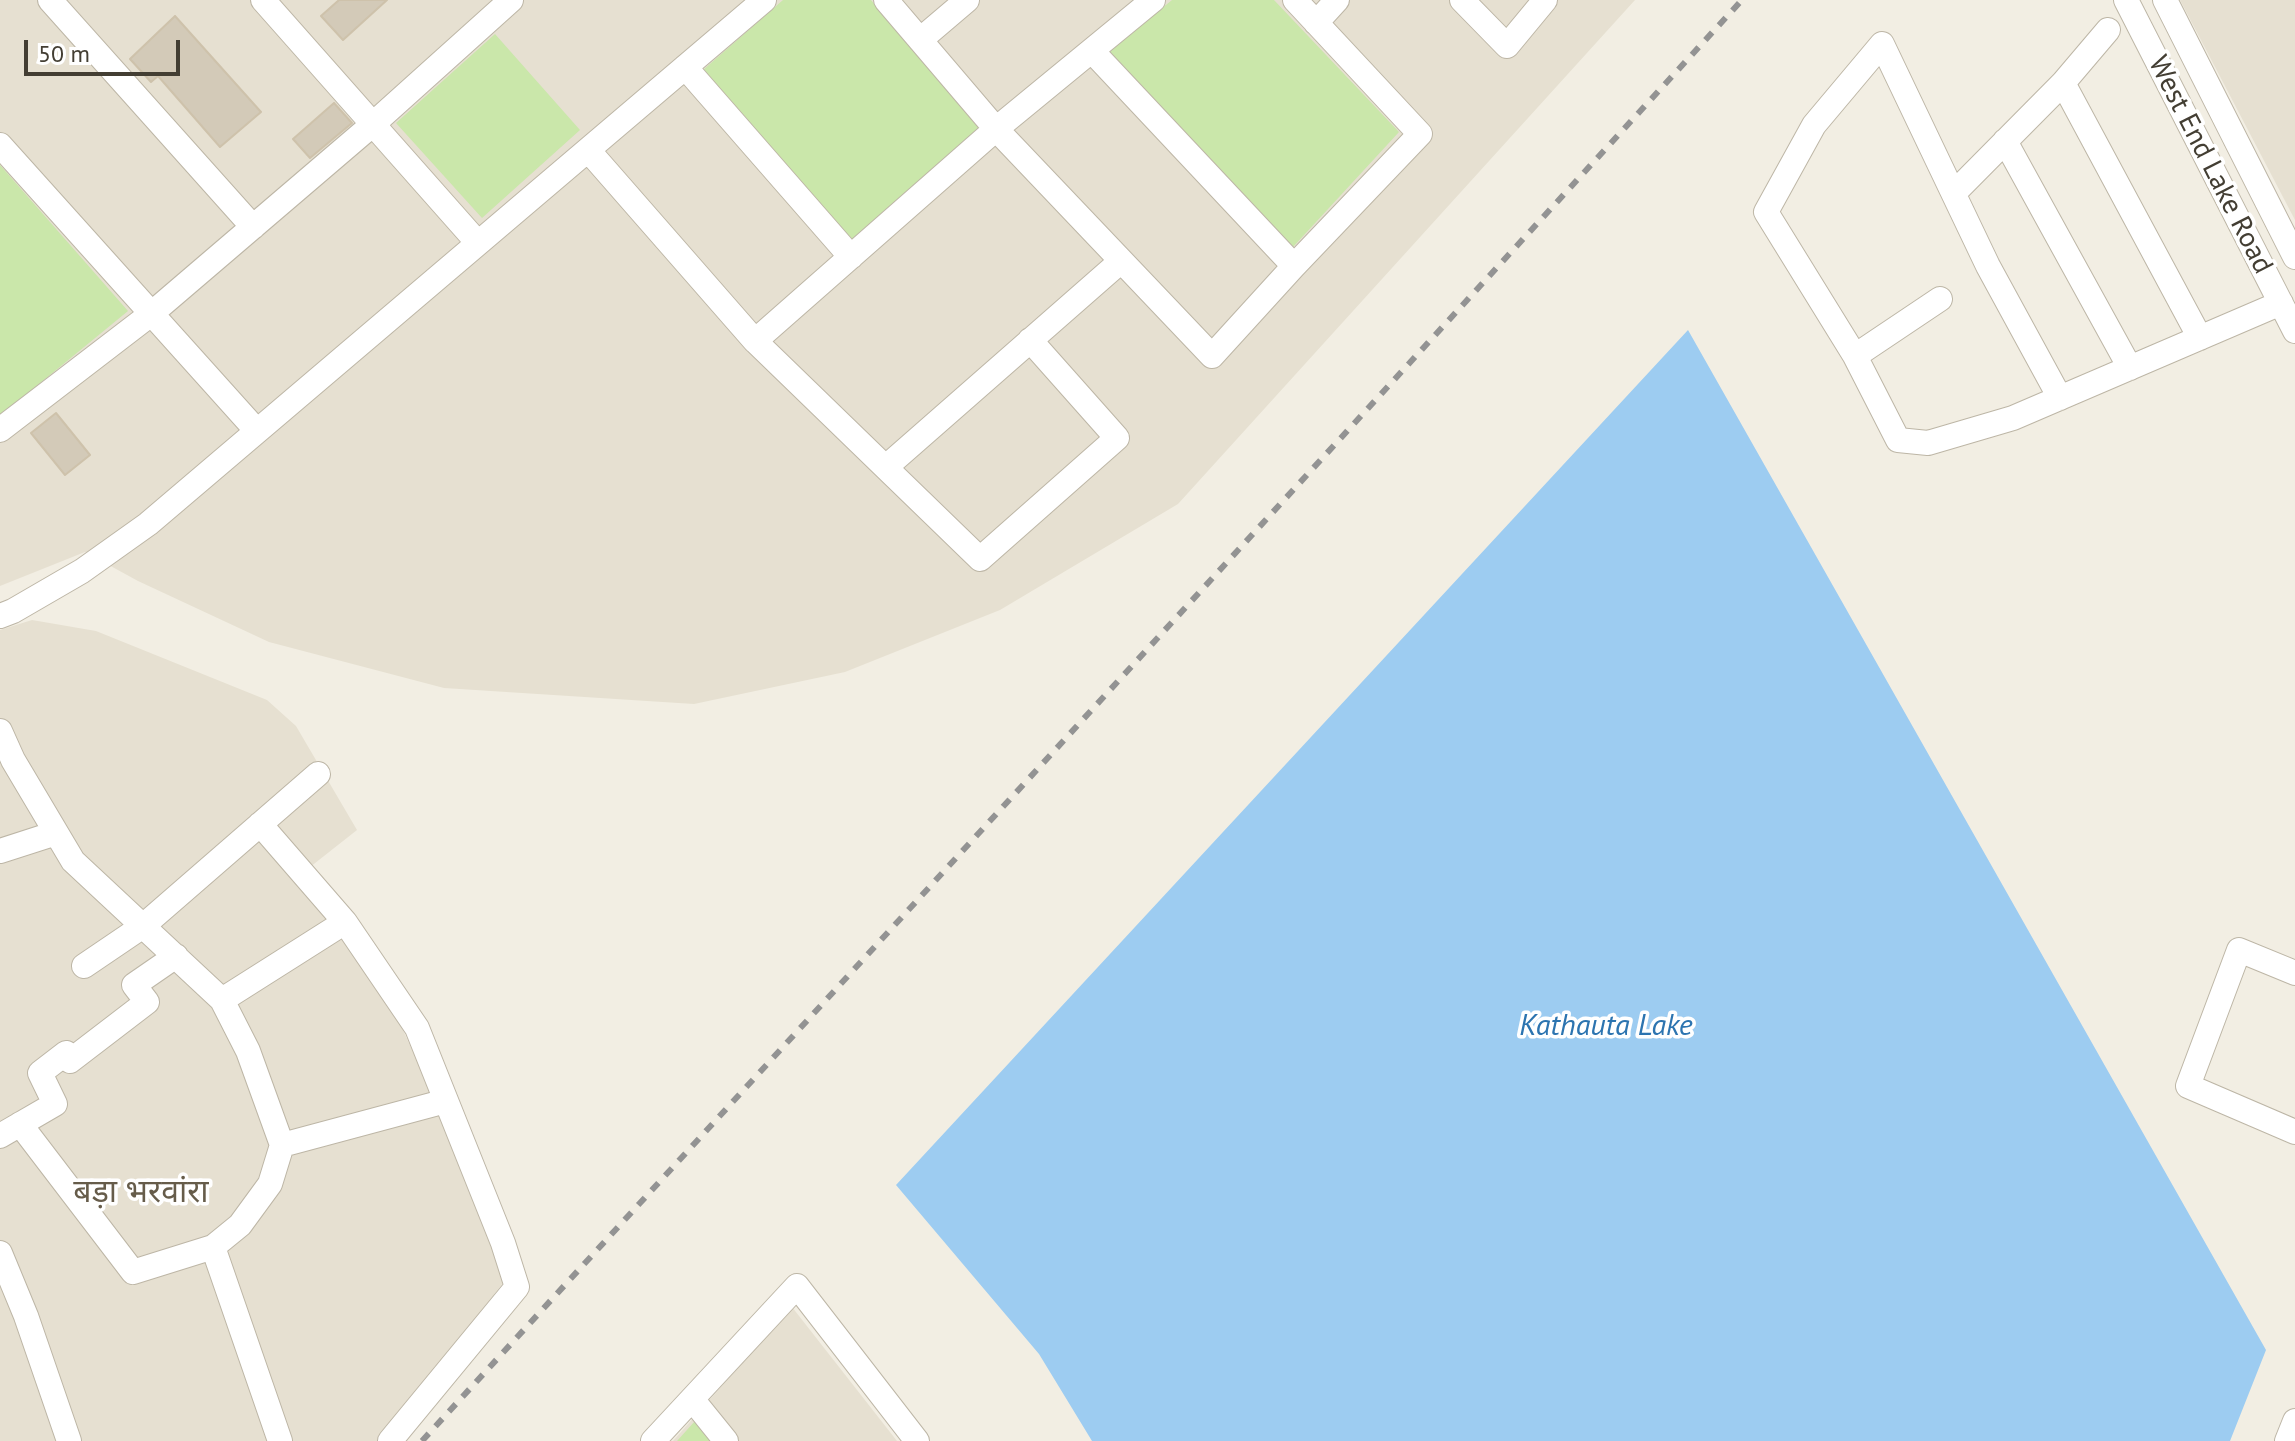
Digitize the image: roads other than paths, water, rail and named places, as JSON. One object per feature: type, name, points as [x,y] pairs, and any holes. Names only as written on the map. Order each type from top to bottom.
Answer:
[{"type":"street","points":[[50,0],[253,227]]},
{"type":"street","points":[[263,0],[478,243]]},
{"type":"street","points":[[0,616],[82,571],[137,532],[764,0]]},
{"type":"street","points":[[886,0],[996,129],[1212,356],[1420,134],[1295,0]]},
{"type":"street","points":[[920,40],[967,0]]},
{"type":"street","points":[[755,341],[996,129],[1153,0]]},
{"type":"street","points":[[1316,23],[1337,0]]},
{"type":"street","points":[[1462,0],[1507,46],[1545,0]]},
{"type":"street","name":"West End Lake Road","points":[[2126,0],[2295,331]]},
{"type":"street","name":"West End Lake Road","points":[[2165,0],[2287,223],[2295,257]]},
{"type":"street","points":[[0,430],[151,314],[372,125],[495,5]]},
{"type":"street","points":[[1956,191],[2063,83],[2108,30]]},
{"type":"street","points":[[2060,398],[1988,266],[1882,44],[1814,125],[1766,212],[1855,356],[1898,440],[1928,443],[2013,418],[2060,398],[2200,338],[2281,303]]},
{"type":"street","points":[[1092,51],[1294,266]]},
{"type":"street","points":[[685,67],[851,257]]},
{"type":"street","points":[[2063,83],[2200,338]]},
{"type":"street","points":[[2005,141],[2130,368]]},
{"type":"street","points":[[0,145],[257,431]]},
{"type":"street","points":[[588,150],[755,341],[980,559],[1117,438],[1030,340]]},
{"type":"street","points":[[886,467],[1121,261]]},
{"type":"street","points":[[1855,356],[1940,299]]},
{"type":"street","points":[[1,736],[73,861],[176,956],[222,1000],[248,1051],[282,1145],[270,1184],[240,1225],[213,1247],[133,1272],[10,1130],[55,1104],[40,1073],[66,1053],[70,1061],[147,1002],[134,985],[176,956]]},
{"type":"street","points":[[84,966],[143,926],[318,774]]},
{"type":"street","points":[[260,824],[345,922],[417,1028],[503,1243],[517,1287],[390,1441]]},
{"type":"street","points":[[0,851],[56,833]]},
{"type":"street","points":[[222,1000],[345,922]]},
{"type":"street","points":[[2295,973],[2239,950],[2188,1086],[2295,1132]]},
{"type":"street","points":[[282,1145],[446,1101]]},
{"type":"street","points":[[213,1247],[280,1441]]},
{"type":"street","points":[[0,1253],[26,1316],[69,1441]]},
{"type":"street","points":[[653,1441],[797,1286],[917,1441]]},
{"type":"street","points":[[692,1399],[726,1441]]},
{"type":"street","points":[[2287,1441],[2295,1421]]},
{"type":"water","name":"Kathauta Lake","points":[[1688,330],[2266,1350],[2230,1441],[1092,1441],[1039,1354],[896,1185]]},
{"type":"railway","points":[[422,1441],[1742,0]]},
{"type":"district","name":"बड़ा भरवांरा","points":[[141,1193]]}]
